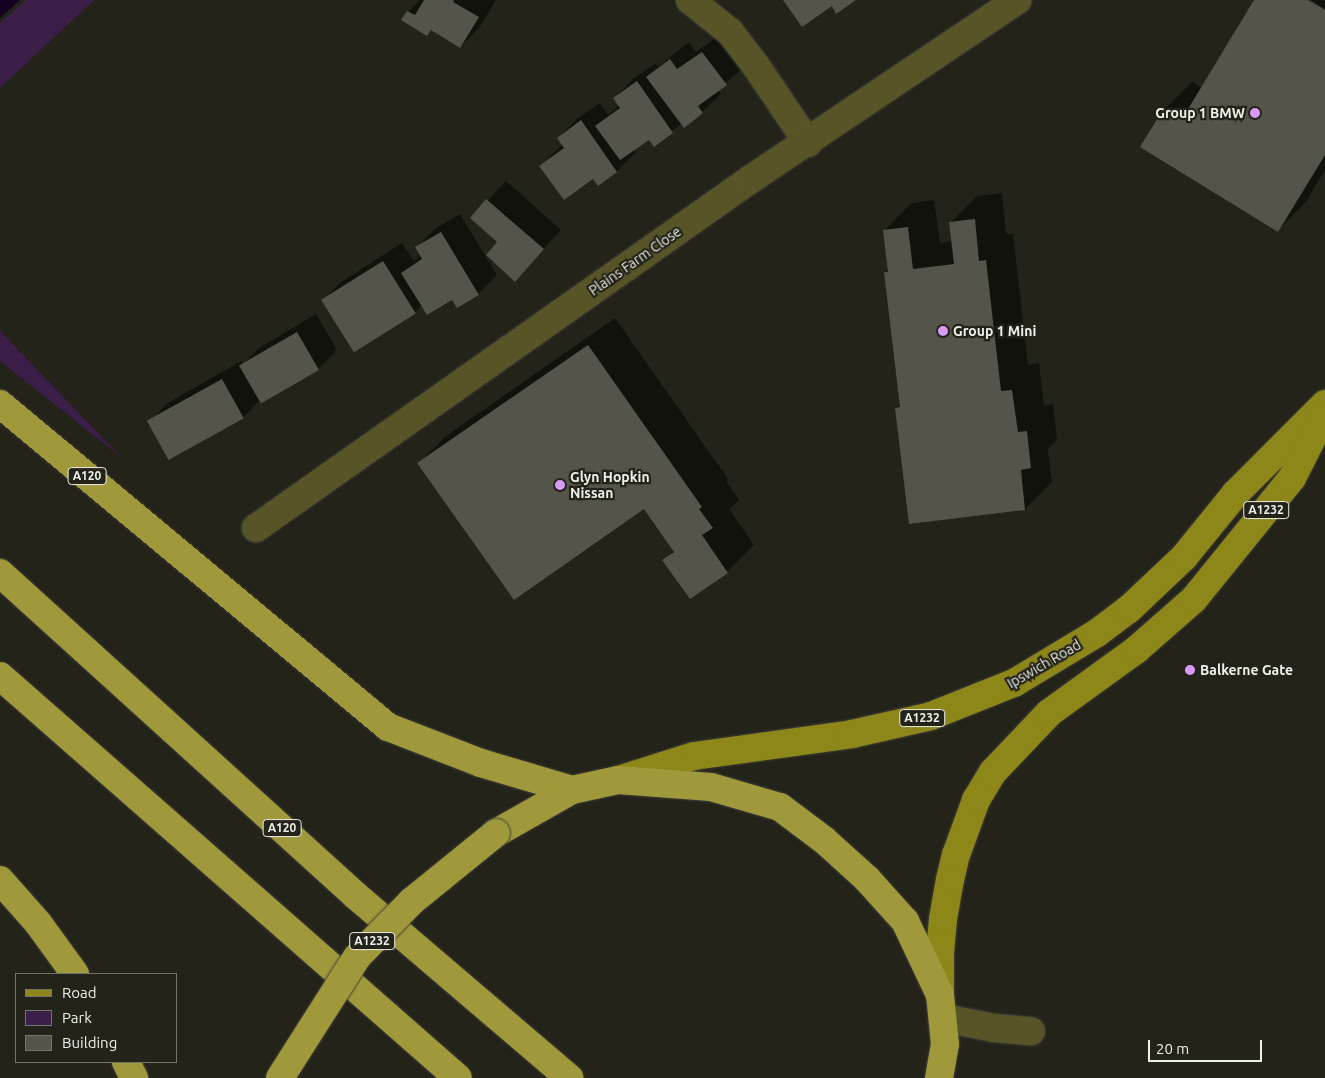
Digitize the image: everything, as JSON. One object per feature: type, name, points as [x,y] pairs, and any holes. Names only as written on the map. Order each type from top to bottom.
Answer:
[{"type":"highway","name":"A120","points":[[0,404],[388,727],[481,763],[572,790]]},
{"type":"highway","name":"A120","points":[[0,573],[355,895],[569,1078]]},
{"type":"highway","points":[[0,676],[458,1078]]},
{"type":"highway","name":"A1232","points":[[280,1078],[357,957],[412,901],[496,833],[572,790],[618,780],[711,787],[780,808],[824,840],[867,879],[905,921],[943,1019],[939,1078]]},
{"type":"highway","points":[[0,880],[38,924],[74,973]]},
{"type":"highway","points":[[0,893],[38,924]]},
{"type":"highway","points":[[943,1019],[955,1078]]},
{"type":"highway","points":[[126,1063],[134,1078]]},
{"type":"main road","name":"Ipswich Road","points":[[618,780],[694,756],[852,734],[931,716],[1014,684],[1097,632],[1128,610],[1184,557],[1236,494],[1325,404]]},
{"type":"main road","name":"A1232","points":[[943,1019],[940,953],[943,919],[950,880],[956,855],[976,800],[992,772],[1049,713],[1136,650],[1194,599],[1292,478],[1325,414]]},
{"type":"street","points":[[690,0],[730,32],[756,66],[808,143]]},
{"type":"street","name":"Plains Farm Close","points":[[256,528],[751,179],[808,143],[1017,0]]},
{"type":"street","points":[[943,1019],[994,1028],[1031,1031]]},
{"type":"green space","points":[[26,0],[94,0],[0,88],[0,23]]},
{"type":"green space","points":[[0,331],[122,458],[0,361]]},
{"type":"shaded area","points":[[0,0],[20,0],[0,18]]},
{"type":"building","points":[[424,0],[454,0],[453,2],[479,17],[460,48],[431,30],[427,36],[401,20],[407,11],[415,15]]},
{"type":"building","points":[[783,0],[856,0],[836,14],[832,6],[802,27]]},
{"type":"building","name":"Group 1 BMW","points":[[1254,0],[1308,0],[1325,10],[1325,155],[1278,232],[1140,147],[1164,108],[1182,119]]},
{"type":"building","points":[[702,52],[727,85],[698,106],[703,113],[684,128],[646,77],[670,59],[677,69]]},
{"type":"building","points":[[637,81],[673,133],[654,147],[649,140],[620,160],[595,126],[620,108],[613,98]]},
{"type":"building","points":[[581,120],[617,172],[598,186],[593,179],[564,200],[539,166],[564,148],[557,138]]},
{"type":"building","points":[[486,199],[544,249],[515,282],[486,255],[497,242],[470,218]]},
{"type":"building","name":"Group 1 Mini","points":[[975,219],[979,261],[986,260],[1001,391],[1012,390],[1018,432],[1027,431],[1031,468],[1021,470],[1025,510],[909,524],[895,408],[900,407],[884,272],[888,272],[883,230],[908,227],[913,269],[954,264],[949,222]]},
{"type":"building","points":[[441,232],[479,295],[457,308],[452,300],[427,315],[401,273],[422,259],[415,247]]},
{"type":"building","points":[[383,261],[416,314],[354,352],[321,300]]},
{"type":"building","points":[[297,332],[319,370],[261,404],[239,366]]},
{"type":"building","name":"Glyn Hopkin Nissan","points":[[588,345],[702,507],[699,509],[713,528],[702,535],[728,573],[690,599],[662,560],[674,552],[644,509],[514,600],[417,463]]},
{"type":"building","points":[[222,379],[244,418],[169,460],[147,421]]},
{"type":"place","name":"Group 1 BMW","points":[[1255,113]]},
{"type":"place","name":"Group 1 Mini","points":[[943,331]]},
{"type":"place","name":"Glyn Hopkin Nissan","points":[[560,485]]},
{"type":"place","name":"Balkerne Gate","points":[[1190,670]]}]
